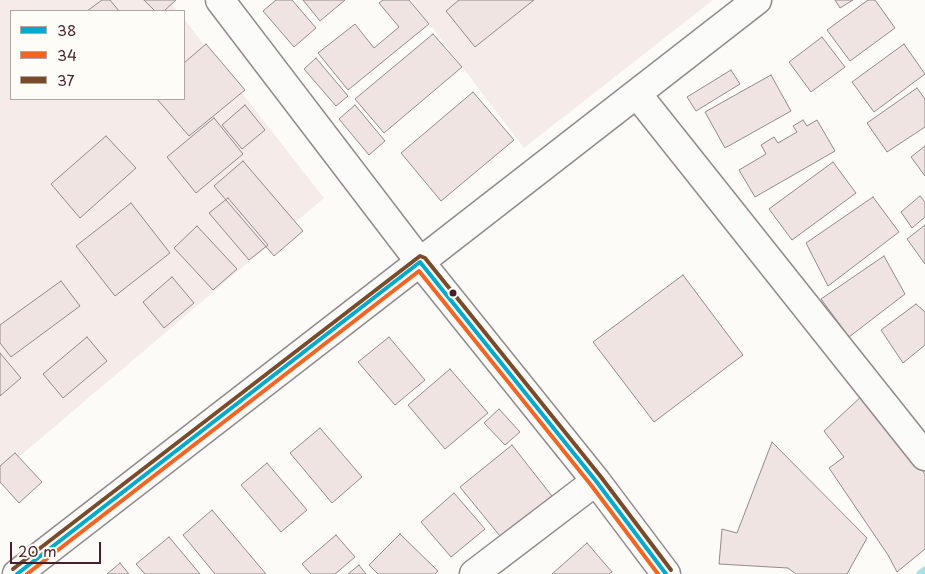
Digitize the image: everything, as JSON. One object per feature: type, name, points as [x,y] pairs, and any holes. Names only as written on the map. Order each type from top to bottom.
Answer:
[{"type":"street","points":[[220,0],[420,262],[596,481],[666,574]]},
{"type":"street","points":[[17,574],[757,0]]},
{"type":"street","points":[[637,94],[925,456]]},
{"type":"street","points":[[474,574],[596,481]]},
{"type":"shaded area","points":[[0,0],[169,0],[176,10],[10,10],[10,100],[185,100],[185,20],[324,198],[0,473]]},
{"type":"shaded area","points":[[411,0],[713,0],[524,148]]},
{"type":"building","points":[[102,0],[110,0],[118,10],[88,10]]},
{"type":"building","points":[[144,0],[176,0],[165,10],[154,10]]},
{"type":"building","points":[[276,0],[292,0],[316,28],[294,47],[263,11]]},
{"type":"building","points":[[303,0],[345,0],[320,21]]},
{"type":"building","points":[[383,0],[409,0],[429,24],[348,90],[318,53],[355,24],[374,48],[399,27],[379,3]]},
{"type":"building","points":[[459,0],[534,0],[475,47],[446,11]]},
{"type":"building","points":[[835,0],[853,0],[840,8]]},
{"type":"building","points":[[868,0],[875,0],[895,28],[850,61],[827,30]]},
{"type":"building","points":[[433,34],[462,67],[384,133],[355,99]]},
{"type":"building","points":[[822,37],[845,67],[811,92],[789,62]]},
{"type":"building","points":[[206,44],[245,90],[189,136],[158,100],[185,100],[185,62]]},
{"type":"building","points":[[904,44],[925,74],[874,112],[852,82]]},
{"type":"building","points":[[316,58],[348,96],[336,106],[304,69]]},
{"type":"building","points":[[731,70],[740,84],[696,111],[687,97]]},
{"type":"building","points":[[771,75],[791,111],[725,148],[705,112]]},
{"type":"building","points":[[917,88],[925,99],[925,127],[887,152],[867,123]]},
{"type":"building","points":[[473,92],[514,140],[441,201],[401,153]]},
{"type":"building","points":[[245,105],[265,130],[242,149],[222,125]]},
{"type":"building","points":[[355,105],[385,141],[369,155],[339,119]]},
{"type":"building","points":[[214,118],[243,154],[196,193],[167,157]]},
{"type":"building","points":[[803,120],[807,126],[817,120],[835,151],[755,197],[739,170],[766,154],[761,145],[774,137],[778,143],[797,132],[793,126]]},
{"type":"building","points":[[106,136],[136,168],[80,218],[51,184]]},
{"type":"building","points":[[925,146],[925,176],[911,157]]},
{"type":"building","points":[[243,161],[303,231],[274,256],[214,186]]},
{"type":"building","points":[[833,162],[856,193],[792,240],[769,209]]},
{"type":"building","points":[[920,196],[925,202],[925,217],[912,228],[901,212]]},
{"type":"building","points":[[873,197],[899,232],[828,286],[806,243]]},
{"type":"building","points":[[228,198],[268,245],[249,260],[209,213]]},
{"type":"building","points":[[131,203],[170,253],[115,296],[76,246]]},
{"type":"building","points":[[925,225],[925,264],[907,239]]},
{"type":"building","points":[[197,226],[237,269],[213,290],[174,248]]},
{"type":"building","points":[[884,256],[905,294],[849,337],[821,299]]},
{"type":"building","points":[[683,275],[743,355],[654,422],[593,342]]},
{"type":"building","points":[[172,277],[194,303],[164,328],[143,302]]},
{"type":"building","points":[[61,281],[80,306],[11,357],[0,343],[0,325]]},
{"type":"building","points":[[916,304],[925,312],[925,345],[903,363],[881,330]]},
{"type":"building","points":[[87,337],[107,361],[63,398],[43,374]]},
{"type":"building","points":[[389,337],[425,380],[395,405],[358,362]]},
{"type":"building","points":[[0,353],[21,378],[0,396]]},
{"type":"building","points":[[450,369],[488,413],[445,449],[408,405]]},
{"type":"building","points":[[863,395],[925,474],[925,549],[897,572],[888,555],[829,468],[844,457],[824,431]]},
{"type":"building","points":[[499,409],[520,432],[505,445],[484,423]]},
{"type":"building","points":[[320,428],[362,477],[332,503],[290,453]]},
{"type":"building","points":[[772,442],[867,538],[847,574],[796,574],[788,568],[719,564],[722,529],[737,533]]},
{"type":"building","points":[[512,445],[555,500],[504,541],[460,487]]},
{"type":"building","points":[[15,453],[42,482],[19,503],[0,482],[0,466]]},
{"type":"building","points":[[267,463],[307,510],[281,532],[241,485]]},
{"type":"building","points":[[454,493],[485,529],[451,557],[421,522]]},
{"type":"building","points":[[212,510],[266,574],[215,574],[183,535]]},
{"type":"building","points":[[400,534],[438,571],[435,574],[378,574],[369,565]]},
{"type":"building","points":[[336,535],[355,557],[335,574],[311,574],[302,564]]},
{"type":"building","points":[[169,537],[200,574],[145,574],[136,564]]},
{"type":"building","points":[[587,543],[612,572],[609,574],[552,574]]},
{"type":"building","points":[[120,563],[129,574],[107,574]]},
{"type":"building","points":[[359,565],[366,574],[348,574]]},
{"type":"waterway","points":[[921,574],[925,571]]},
{"type":"transit line","name":"37","points":[[13,569],[420,256],[425,258],[601,477],[671,570]]},
{"type":"transit line","name":"38","points":[[17,574],[420,262],[596,481],[666,574]]},
{"type":"transit line","name":"34","points":[[27,574],[419,271],[591,485],[658,574]]}]
